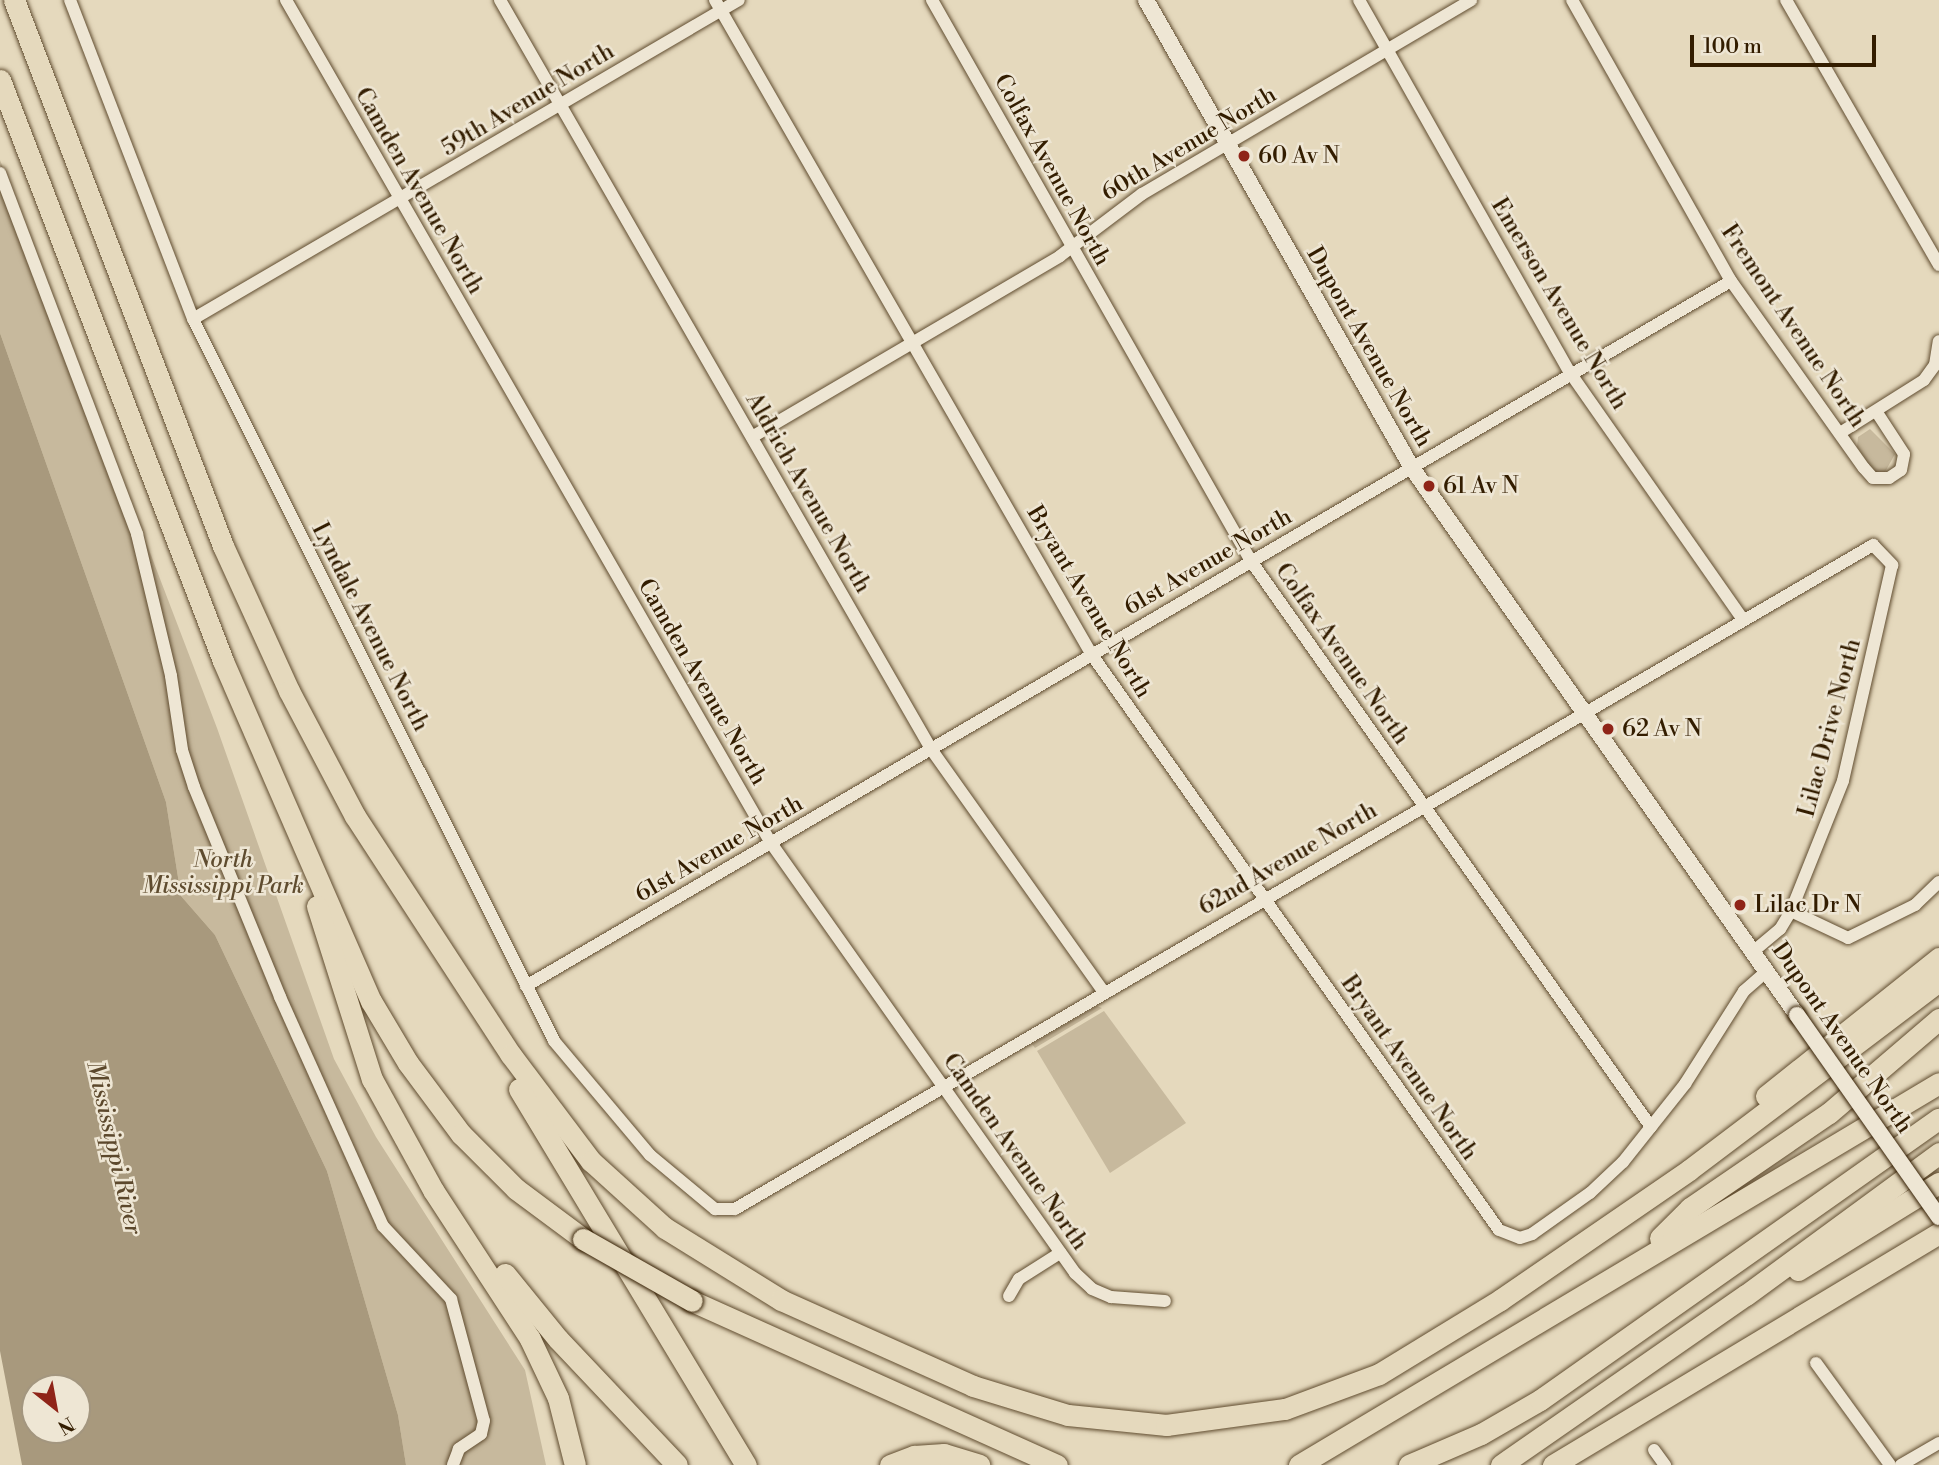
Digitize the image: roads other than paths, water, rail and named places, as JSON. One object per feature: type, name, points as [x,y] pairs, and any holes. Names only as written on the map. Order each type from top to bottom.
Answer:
[{"type":"highway","points":[[14,0],[236,576],[342,793],[422,921],[552,1114],[598,1168],[665,1228],[781,1300],[992,1393],[1068,1415],[1150,1424],[1203,1423],[1285,1409],[1359,1384],[1443,1338],[1689,1170],[1939,981]]},
{"type":"highway","points":[[0,80],[223,661],[306,861],[371,1001],[420,1080],[461,1134],[504,1177],[583,1239],[692,1301],[1057,1465]]},
{"type":"highway","points":[[306,861],[324,934],[372,1079],[410,1150],[530,1339],[558,1398],[575,1465]]},
{"type":"highway","points":[[422,921],[560,1160],[746,1465]]},
{"type":"highway","points":[[1689,1170],[1709,1141],[1939,958]]},
{"type":"highway","points":[[1636,1261],[1690,1208],[1829,1113],[1939,1019]]},
{"type":"highway","points":[[357,1034],[407,1133],[461,1219],[547,1327],[677,1465]]},
{"type":"highway","points":[[1775,1179],[1939,1065]]},
{"type":"highway","points":[[1300,1465],[1636,1261],[1939,1083]]},
{"type":"highway","points":[[1409,1465],[1481,1434],[1540,1400],[1939,1119]]},
{"type":"highway","points":[[1501,1465],[1746,1295],[1939,1153]]},
{"type":"highway","points":[[1746,1295],[1810,1264],[1939,1183]]},
{"type":"highway","points":[[1770,1335],[1939,1224]]},
{"type":"highway","points":[[1553,1465],[1939,1233]]},
{"type":"highway","points":[[890,1465],[914,1456],[944,1454],[979,1465]]},
{"type":"street","name":"Lyndale Avenue North","points":[[70,0],[193,319],[554,1041],[616,1119],[650,1155],[724,1213]]},
{"type":"street","name":"Camden Avenue North","points":[[286,0],[771,843],[1060,1253],[1092,1289],[1111,1297],[1165,1301]]},
{"type":"street","name":"Aldrich Avenue North","points":[[500,0],[931,749],[1102,991]]},
{"type":"street","name":"59th Avenue North","points":[[193,319],[560,105],[718,5],[739,0]]},
{"type":"street","name":"Colfax Avenue North","points":[[932,0],[1251,561],[1651,1127]]},
{"type":"street","name":"Dupont Avenue North","points":[[1146,0],[1412,468],[1939,1217]]},
{"type":"street","name":"Emerson Avenue North","points":[[1359,0],[1571,374],[1742,618]]},
{"type":"street","name":"60th Avenue North","points":[[752,437],[1072,247],[1114,212],[1227,143],[1471,0]]},
{"type":"street","name":"Fremont Avenue North","points":[[1572,0],[1731,281],[1873,478],[1889,478],[1901,470],[1904,454],[1876,411]]},
{"type":"street","points":[[1786,0],[1939,265]]},
{"type":"street","name":"Bryant Avenue North","points":[[718,5],[1092,655],[1499,1230],[1520,1238],[1545,1226],[1623,1162],[1651,1127]]},
{"type":"street","points":[[0,173],[137,534],[171,676],[182,750],[194,786],[280,997],[383,1226],[451,1300],[484,1421],[481,1434],[459,1450],[453,1465]]},
{"type":"street","name":"61st Avenue North","points":[[526,986],[1731,281]]},
{"type":"street","points":[[1840,433],[1924,380],[1935,365],[1939,341]]},
{"type":"street","name":"62nd Avenue North","points":[[724,1213],[1742,618],[1873,545]]},
{"type":"street","name":"Lilac Drive North","points":[[1753,952],[1780,929],[1810,873],[1843,780],[1892,565],[1873,545]]},
{"type":"street","points":[[1790,911],[1848,938],[1915,905],[1939,882]]},
{"type":"street","points":[[1651,1127],[1685,1084],[1744,991],[1767,971]]},
{"type":"street","points":[[1009,1296],[1019,1279],[1060,1253]]},
{"type":"street","points":[[1816,1363],[1890,1465]]},
{"type":"street","points":[[1901,1465],[1939,1443]]},
{"type":"street","points":[[1654,1450],[1665,1465]]},
{"type":"water","name":"Mississippi River","points":[[0,333],[166,802],[181,896],[215,935],[327,1171],[398,1415],[406,1465],[22,1465],[0,1351]]},
{"type":"place","name":"60 Av N","points":[[1244,156]]},
{"type":"place","name":"61 Av N","points":[[1429,486]]},
{"type":"place","name":"62 Av N","points":[[1608,729]]},
{"type":"place","name":"Lilac Dr N","points":[[1740,905]]},
{"type":"park label","name":"North Mississippi Park","points":[[223,873]]}]
